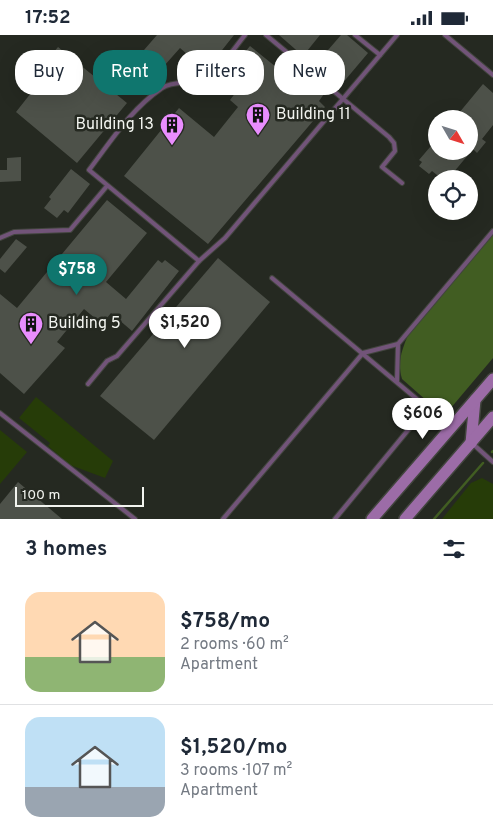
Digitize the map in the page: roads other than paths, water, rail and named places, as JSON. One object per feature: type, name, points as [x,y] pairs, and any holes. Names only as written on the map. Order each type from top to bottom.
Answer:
[{"type":"main road","points":[[372,519],[493,379]]},
{"type":"main road","points":[[471,443],[475,400]]},
{"type":"main road","points":[[405,519],[493,417]]},
{"type":"lane","points":[[199,261],[89,170],[130,116],[164,86],[196,81],[212,75],[245,35]]},
{"type":"lane","points":[[266,35],[394,143],[395,151],[382,167],[402,183]]},
{"type":"lane","points":[[355,35],[380,55]]},
{"type":"lane","points":[[88,384],[107,361],[117,356],[199,261],[225,238],[397,35]]},
{"type":"lane","points":[[445,35],[493,75]]},
{"type":"lane","points":[[0,238],[14,232],[70,230],[108,186]]},
{"type":"lane","points":[[223,519],[363,353],[398,344],[493,231]]},
{"type":"lane","points":[[272,278],[451,428]]},
{"type":"lane","points":[[397,382],[398,344]]},
{"type":"lane","points":[[335,519],[427,407]]},
{"type":"lane","points":[[0,413],[135,519]]},
{"type":"lane","points":[[471,443],[493,463]]},
{"type":"waterway","points":[[434,519],[483,463]]},
{"type":"place","name":"Building 11","points":[[258,136]]},
{"type":"place","name":"Building 13","points":[[172,146]]},
{"type":"place","name":"Building 5","points":[[31,345]]}]
